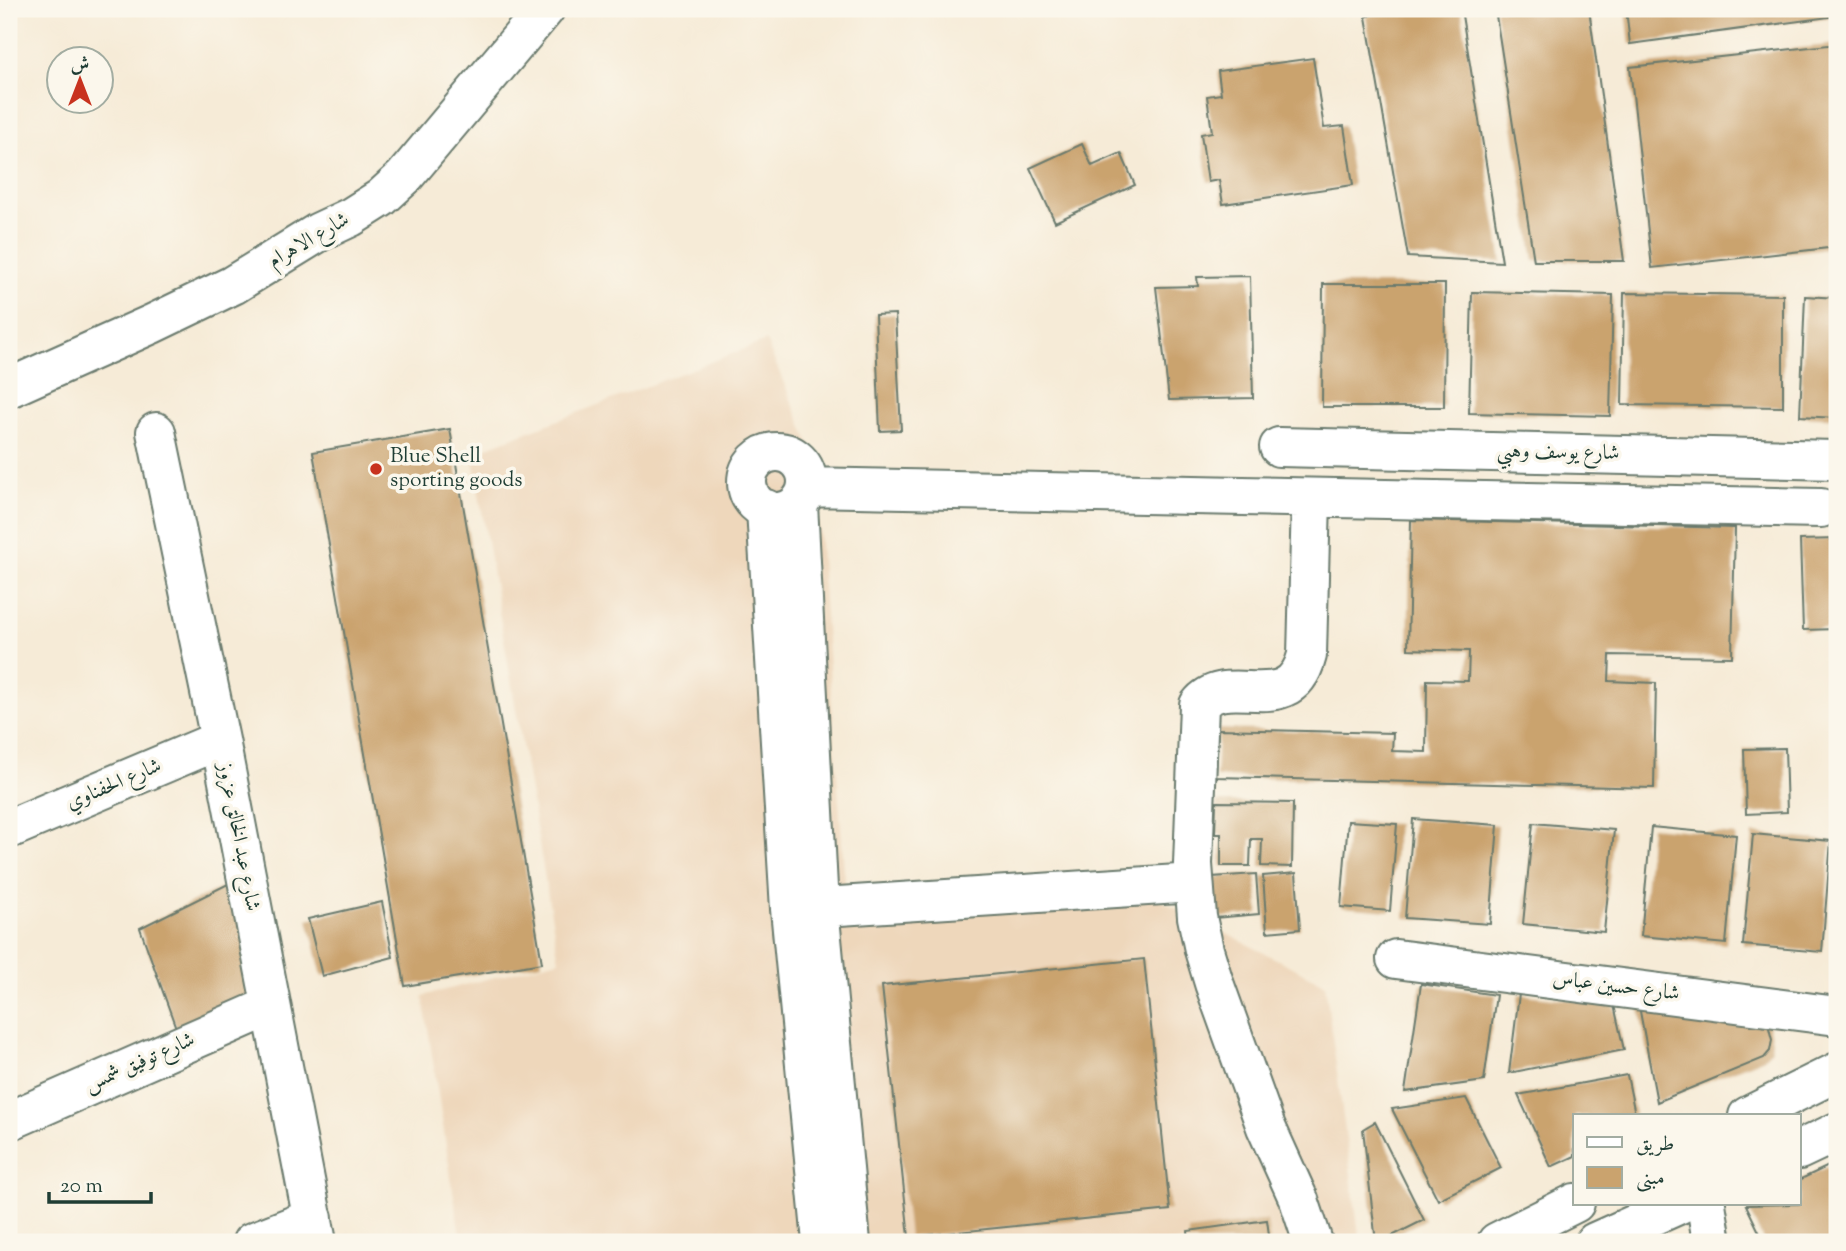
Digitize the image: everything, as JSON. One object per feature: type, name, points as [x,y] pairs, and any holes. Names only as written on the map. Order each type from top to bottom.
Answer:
[{"type":"street","name":"شارع الاهرام","points":[[9,388],[233,285],[381,198],[404,177],[545,9]]},
{"type":"street","name":"شارع عبد الخالق عزوز","points":[[156,432],[220,740],[315,1230]]},
{"type":"street","name":"شارع يوسف وهبي","points":[[1279,447],[1837,460]]},
{"type":"street","points":[[1311,498],[1307,654],[1304,668],[1285,688],[1272,692],[1216,692],[1206,697],[1199,705],[1193,845],[1198,917],[1214,983],[1266,1127],[1299,1200],[1313,1242]]},
{"type":"street","points":[[822,1242],[805,908],[790,500],[1311,498],[1821,508]]},
{"type":"street","name":"شارع الحفناوي","points":[[9,829],[220,740]]},
{"type":"street","points":[[805,908],[1194,883]]},
{"type":"street","points":[[805,908],[851,1242]]},
{"type":"street","name":"شارع حسين عباس","points":[[1396,959],[1837,1016]]},
{"type":"street","name":"شارع توفيق شمس","points":[[9,1121],[271,1006]]},
{"type":"street","points":[[1752,1114],[1837,1072]]},
{"type":"street","points":[[1800,1150],[1837,1132]]},
{"type":"street","points":[[1497,1242],[1573,1204]]},
{"type":"street","points":[[1595,1242],[1676,1206]]},
{"type":"street","points":[[1706,1206],[1712,1242]]},
{"type":"street","points":[[252,1242],[315,1230]]},
{"type":"shaded area","points":[[766,341],[813,451],[848,924],[1143,891],[1325,984],[1360,1242],[461,1242],[423,996],[559,960],[472,453]]},
{"type":"building","points":[[1384,9],[1461,9],[1502,262],[1408,257],[1366,17]]},
{"type":"building","points":[[1495,9],[1589,9],[1624,261],[1534,261]]},
{"type":"building","points":[[1626,9],[1837,9],[1837,16],[1630,44]]},
{"type":"building","points":[[1837,44],[1837,247],[1652,268],[1630,67]]},
{"type":"building","points":[[1313,58],[1324,128],[1344,126],[1353,185],[1223,204],[1219,180],[1208,182],[1201,134],[1212,132],[1207,96],[1221,94],[1218,71]]},
{"type":"building","points":[[1082,144],[1092,166],[1121,153],[1135,185],[1055,222],[1030,168]]},
{"type":"building","points":[[1250,276],[1253,398],[1169,400],[1156,287],[1198,286],[1197,277]]},
{"type":"building","points":[[1323,284],[1445,284],[1444,407],[1322,407]]},
{"type":"building","points":[[1472,292],[1613,295],[1610,416],[1469,413]]},
{"type":"building","points":[[1624,293],[1783,295],[1783,407],[1622,405]]},
{"type":"building","points":[[1805,296],[1837,298],[1837,418],[1800,416]]},
{"type":"building","points":[[895,314],[901,430],[880,431],[875,315]]},
{"type":"building","points":[[450,429],[542,963],[405,986],[313,452]]},
{"type":"building","points":[[1411,520],[1735,528],[1732,657],[1610,655],[1609,681],[1656,683],[1654,788],[1216,777],[1218,729],[1393,733],[1392,751],[1426,752],[1427,680],[1468,681],[1469,651],[1408,649]]},
{"type":"building","points":[[1837,539],[1837,629],[1803,630],[1800,540]]},
{"type":"building","points":[[1785,748],[1787,812],[1746,814],[1744,749]]},
{"type":"building","points":[[1216,802],[1293,803],[1292,867],[1261,866],[1262,839],[1251,839],[1250,866],[1221,866],[1221,834],[1215,834]]},
{"type":"building","points":[[1413,819],[1498,825],[1490,924],[1405,918]]},
{"type":"building","points":[[1348,821],[1397,824],[1390,911],[1341,907]]},
{"type":"building","points":[[1533,823],[1614,830],[1604,932],[1523,924]]},
{"type":"building","points":[[1651,827],[1736,835],[1726,944],[1641,936]]},
{"type":"building","points":[[1753,834],[1831,841],[1822,952],[1743,945]]},
{"type":"building","points":[[1296,873],[1300,929],[1267,932],[1263,876]]},
{"type":"building","points":[[1256,874],[1259,914],[1215,918],[1212,877]]},
{"type":"building","points":[[238,879],[253,995],[176,1028],[140,928]]},
{"type":"building","points":[[382,902],[393,957],[322,976],[308,919]]},
{"type":"building","points":[[1144,959],[1170,1210],[909,1237],[882,986]]},
{"type":"building","points":[[1421,984],[1496,995],[1484,1081],[1405,1092]]},
{"type":"building","points":[[1519,994],[1614,1005],[1624,1050],[1509,1073]]},
{"type":"building","points":[[1639,1006],[1768,1024],[1772,1040],[1770,1051],[1764,1058],[1657,1102]]},
{"type":"building","points":[[1627,1075],[1635,1114],[1573,1114],[1573,1157],[1551,1167],[1518,1095]]},
{"type":"building","points":[[1466,1098],[1501,1168],[1438,1200],[1392,1109]]},
{"type":"building","points":[[1375,1122],[1424,1220],[1380,1242],[1376,1242],[1363,1129]]},
{"type":"building","points":[[1837,1162],[1837,1242],[1764,1242],[1746,1206],[1800,1206],[1800,1180]]},
{"type":"building","points":[[1267,1220],[1270,1242],[1189,1242],[1188,1231]]},
{"type":"place","name":"Blue Shell sporting goods","points":[[376,469]]}]
